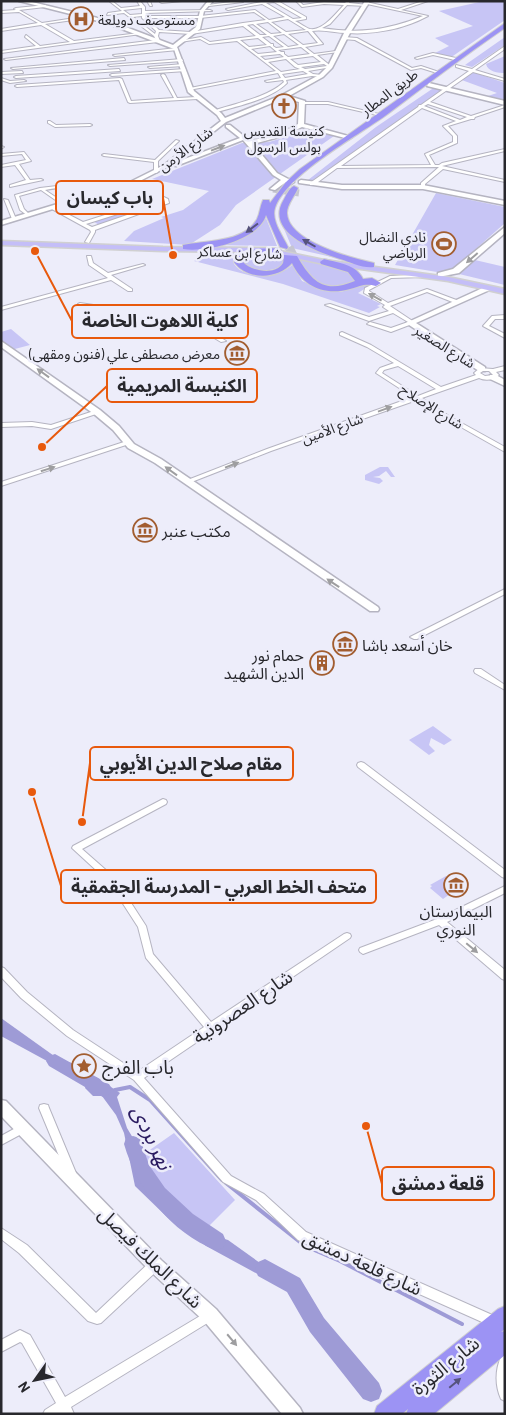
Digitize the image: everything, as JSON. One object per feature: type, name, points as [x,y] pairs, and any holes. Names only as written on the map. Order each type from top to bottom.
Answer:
[{"type":"highway","name":"طريق المطار","points":[[186,247],[217,243],[248,232],[259,223],[266,203],[277,190],[308,182],[328,158],[429,85],[505,25]]},
{"type":"highway","name":"طريق المطار","points":[[292,186],[349,137],[437,72],[505,32]]},
{"type":"highway","points":[[284,249],[276,208],[292,186]]},
{"type":"highway","points":[[292,186],[283,212],[290,229],[324,251],[344,259],[371,265]]},
{"type":"highway","points":[[277,190],[270,218],[284,249]]},
{"type":"highway","points":[[284,249],[253,252],[244,255],[238,262],[242,268],[252,271],[270,272],[284,268],[290,258],[301,275],[314,285],[337,289],[369,280],[376,283]]},
{"type":"highway","points":[[324,262],[352,270],[358,275],[360,282]]},
{"type":"highway","name":"شارع الثورة","points":[[386,1414],[502,1327]]},
{"type":"highway","name":"شارع الثورة","points":[[417,1414],[502,1327]]},
{"type":"highway","points":[[372,1414],[386,1414]]},
{"type":"main road","points":[[21,1],[43,4],[157,39],[180,58]]},
{"type":"main road","points":[[292,186],[275,174],[246,141],[226,123],[284,96],[320,76],[330,67],[335,54],[367,3]]},
{"type":"main road","points":[[180,58],[180,41],[191,33],[204,13]]},
{"type":"main road","name":"شارع الأرمن","points":[[2,233],[14,219],[108,192],[178,162],[226,123],[217,112],[197,98],[190,89],[180,58]]},
{"type":"main road","points":[[429,85],[505,105]]},
{"type":"main road","points":[[284,96],[302,100],[300,125]]},
{"type":"main road","points":[[178,162],[246,141],[281,135],[300,125],[349,137]]},
{"type":"main road","points":[[308,182],[342,187],[423,186],[505,203]]},
{"type":"main road","name":"شارع الأرمن","points":[[2,233],[50,209]]},
{"type":"main road","name":"شارع ابن عساكر","points":[[2,233],[284,249],[324,262],[426,276],[505,292]]},
{"type":"main road","name":"شارع ابن عساكر","points":[[2,233],[12,240],[186,247],[272,248],[441,275]]},
{"type":"main road","points":[[458,275],[503,233]]},
{"type":"main road","points":[[441,275],[458,275],[505,288]]},
{"type":"main road","points":[[410,322],[490,288]]},
{"type":"main road","name":"شارع الصغير","points":[[410,322],[481,373]]},
{"type":"main road","points":[[1,342],[97,412],[116,428],[127,442],[374,609]]},
{"type":"main road","name":"شارع الصغير","points":[[493,374],[505,384]]},
{"type":"main road","name":"شارع الملك فيصل","points":[[1,1106],[156,1265],[210,1315],[294,1414]]},
{"type":"street","points":[[110,1],[157,39]]},
{"type":"street","points":[[138,1],[151,24],[158,32],[191,33],[288,18]]},
{"type":"street","points":[[148,1],[151,5]]},
{"type":"street","points":[[161,2],[181,1]]},
{"type":"street","points":[[129,16],[166,8],[204,13],[220,1]]},
{"type":"street","points":[[151,24],[204,13],[243,1]]},
{"type":"street","points":[[151,24],[274,1],[305,18],[293,20]]},
{"type":"street","points":[[297,1],[302,6],[333,2],[367,3],[426,16],[408,24],[375,33],[316,36]]},
{"type":"street","points":[[398,9],[427,1]]},
{"type":"street","points":[[161,2],[166,8]]},
{"type":"street","points":[[318,29],[329,23],[348,2]]},
{"type":"street","points":[[255,54],[277,49],[321,44],[309,30],[263,3]]},
{"type":"street","points":[[43,4],[16,9],[74,43]]},
{"type":"street","points":[[120,9],[144,12]]},
{"type":"street","points":[[108,14],[124,12],[204,13],[254,10],[330,67]]},
{"type":"street","points":[[1,12],[20,11]]},
{"type":"street","points":[[1,30],[87,17]]},
{"type":"street","points":[[253,23],[272,34],[288,48]]},
{"type":"street","points":[[243,24],[297,66],[312,75]]},
{"type":"street","points":[[232,27],[246,38]]},
{"type":"street","points":[[180,41],[201,38],[209,43],[318,29],[356,39],[422,74]]},
{"type":"street","points":[[157,39],[158,32]]},
{"type":"street","points":[[10,64],[1,53],[38,46],[139,34]]},
{"type":"street","points":[[26,36],[38,46]]},
{"type":"street","points":[[109,39],[118,46],[129,64]]},
{"type":"street","points":[[6,59],[118,46],[157,39]]},
{"type":"street","points":[[217,112],[268,94],[285,85],[286,82],[277,71],[237,39]]},
{"type":"street","points":[[249,48],[272,45]]},
{"type":"street","points":[[308,182],[335,167],[505,47]]},
{"type":"street","points":[[255,54],[320,48]]},
{"type":"street","points":[[264,61],[335,54]]},
{"type":"street","points":[[269,65],[318,59],[335,54]]},
{"type":"street","points":[[417,58],[433,54],[505,82]]},
{"type":"street","points":[[389,58],[401,56]]},
{"type":"street","points":[[1,79],[10,82],[180,58]]},
{"type":"street","points":[[1,74],[180,58]]},
{"type":"street","points":[[1,69],[129,64],[180,58]]},
{"type":"street","points":[[190,89],[297,66],[323,63]]},
{"type":"street","points":[[1,65],[129,64]]},
{"type":"street","points":[[277,71],[305,71],[330,67]]},
{"type":"street","points":[[412,69],[421,67],[437,72]]},
{"type":"street","points":[[163,75],[176,99]]},
{"type":"street","points":[[267,81],[312,75],[320,76]]},
{"type":"street","points":[[17,86],[153,77]]},
{"type":"street","points":[[120,79],[130,102],[197,98]]},
{"type":"street","points":[[426,102],[473,118]]},
{"type":"street","points":[[302,103],[328,103],[381,115]]},
{"type":"street","points":[[438,166],[427,154],[455,143],[455,136],[445,126],[473,118],[505,105]]},
{"type":"street","points":[[420,106],[460,121]]},
{"type":"street","points":[[49,122],[55,126],[90,125]]},
{"type":"street","points":[[156,172],[156,161],[177,141]]},
{"type":"street","points":[[423,186],[438,166],[505,149],[501,146],[505,144]]},
{"type":"street","points":[[17,148],[20,153]]},
{"type":"street","points":[[1,155],[20,153],[26,155],[29,161],[1,166]]},
{"type":"street","points":[[104,155],[156,161]]},
{"type":"street","points":[[17,164],[29,181]]},
{"type":"street","points":[[335,167],[438,166],[505,181]]},
{"type":"street","points":[[12,186],[41,180]]},
{"type":"street","points":[[50,209],[92,229],[166,204],[167,201],[132,183]]},
{"type":"street","points":[[28,215],[22,210],[17,195],[72,184],[89,186],[108,192]]},
{"type":"street","points":[[43,190],[64,205]]},
{"type":"street","points":[[82,224],[162,198]]},
{"type":"street","points":[[6,200],[14,219]]},
{"type":"street","points":[[88,242],[93,232],[92,229]]},
{"type":"street","points":[[89,257],[92,264],[130,290]]},
{"type":"street","points":[[1,309],[143,265]]},
{"type":"street","points":[[426,276],[390,277],[376,283],[366,292],[388,304],[427,290],[458,302]]},
{"type":"street","points":[[388,304],[386,307],[391,312],[410,322]]},
{"type":"street","points":[[80,305],[152,315],[186,328],[208,332],[223,341]]},
{"type":"street","points":[[328,305],[369,319],[391,312]]},
{"type":"street","points":[[505,317],[494,317],[486,326],[505,336]]},
{"type":"street","points":[[370,324],[391,330],[410,322]]},
{"type":"street","points":[[342,334],[362,343],[440,389]]},
{"type":"street","name":"شارع الإصلاح","points":[[398,364],[382,369],[379,373],[416,398],[505,450]]},
{"type":"street","points":[[493,374],[505,368]]},
{"type":"street","name":"شارع الصغير","points":[[481,373],[493,374]]},
{"type":"street","name":"شارع الأمين","points":[[187,482],[481,373]]},
{"type":"street","points":[[1,425],[32,424],[51,427],[97,412]]},
{"type":"street","points":[[1,484],[127,442]]},
{"type":"street","points":[[414,637],[505,591]]},
{"type":"street","points":[[478,671],[505,688]]},
{"type":"street","points":[[361,765],[505,875]]},
{"type":"street","points":[[163,802],[76,848],[112,880],[142,926],[149,955],[210,1028]]},
{"type":"street","points":[[363,950],[440,921],[505,888]]},
{"type":"street","points":[[440,921],[502,970]]},
{"type":"street","name":"شارع العصرونية","points":[[136,1077],[347,936]]},
{"type":"street","name":"شارع قلعة دمشق","points":[[1,971],[24,995],[70,1033],[136,1077],[228,1179],[260,1197],[302,1236],[502,1327]]},
{"type":"street","points":[[44,1108],[75,1182]]},
{"type":"street","points":[[1,1141],[23,1128]]},
{"type":"street","points":[[1,1233],[23,1249],[92,1317],[97,1319],[156,1265]]},
{"type":"street","points":[[49,1414],[66,1409],[210,1315]]},
{"type":"street","points":[[1,1346],[20,1336],[26,1338],[66,1409]]},
{"type":"street","points":[[505,1360],[502,1374],[505,1395]]},
{"type":"shaded area","points":[[484,1],[505,1],[505,20],[450,58],[433,54],[449,46],[435,38],[473,26],[439,11]]},
{"type":"shaded area","points":[[505,37],[505,45],[472,67],[465,65]]},
{"type":"shaded area","points":[[505,56],[505,73],[494,72],[487,67],[486,64]]},
{"type":"shaded area","points":[[470,71],[505,83],[505,103],[482,98],[497,93],[459,79]]},
{"type":"shaded area","points":[[435,87],[444,89],[316,181],[308,180],[376,127]]},
{"type":"shaded area","points":[[306,128],[334,136],[236,205],[220,225],[189,245],[124,241],[134,231],[164,218],[161,217],[183,210],[209,191],[152,179],[242,143],[269,142],[293,135]]},
{"type":"shaded area","name":"نادي النضال الرياضي","points":[[436,193],[505,207],[505,223],[451,271],[443,273],[395,265]]},
{"type":"shaded area","points":[[157,201],[164,204],[99,225],[93,221]]},
{"type":"shaded area","points":[[266,218],[277,246],[213,245],[249,233]]},
{"type":"shaded area","points":[[282,224],[289,230],[345,260],[292,248]]},
{"type":"shaded area","points":[[245,252],[236,257],[233,262],[244,272],[253,275],[271,275],[287,269],[293,264],[302,281],[324,290],[341,292],[364,284],[372,284],[358,293],[381,304],[377,306],[380,307],[369,313],[283,284],[194,261],[210,253]]},
{"type":"shaded area","points":[[263,253],[282,256],[284,264],[274,269],[263,270],[242,264],[242,260],[247,256]]},
{"type":"shaded area","points":[[298,259],[345,269],[351,272],[355,281],[341,287],[323,286],[314,282],[309,277]]},
{"type":"shaded area","points":[[475,260],[505,267],[505,285],[459,274]]},
{"type":"shaded area","points":[[11,329],[30,345],[11,350],[1,343],[1,332]]},
{"type":"shaded area","points":[[380,467],[388,467],[395,477],[391,477],[386,471],[379,476],[373,477],[380,478],[383,481],[379,484],[365,480],[365,475]]},
{"type":"shaded area","points":[[433,726],[452,740],[444,745],[431,738],[429,745],[435,751],[429,755],[409,740]]},
{"type":"shaded area","points":[[446,876],[460,887],[443,899],[430,888],[432,886],[430,885]]},
{"type":"shaded area","points":[[1,1018],[57,1058],[74,1064],[64,1074],[47,1061],[1,1036]]},
{"type":"shaded area","points":[[96,1077],[120,1093],[117,1097],[127,1128],[139,1148],[138,1159],[143,1173],[167,1203],[200,1232],[228,1240],[281,1278],[274,1283],[206,1246],[168,1218],[135,1186],[124,1133],[116,1115],[102,1096],[93,1096],[85,1088],[87,1080]]},
{"type":"shaded area","points":[[174,1133],[235,1200],[207,1228],[187,1215],[148,1172],[144,1154]]},
{"type":"waterway","name":"نهر بردى","points":[[55,1061],[103,1089]]},
{"type":"waterway","points":[[115,1090],[130,1087],[150,1100],[222,1180]]},
{"type":"waterway","name":"نهر بردى","points":[[133,1144],[142,1171],[159,1194],[186,1220],[216,1241]]},
{"type":"waterway","points":[[226,1183],[305,1246],[340,1261],[462,1324]]},
{"type":"waterway","name":"نهر بردى","points":[[265,1269],[293,1285]]},
{"type":"waterway","name":"نهر بردى","points":[[297,1292],[317,1325],[371,1391]]},
{"type":"tunnel","points":[[273,189],[299,193]]},
{"type":"tunnel","points":[[289,247],[294,258]]},
{"type":"place","name":"مستوصف دويلعة","points":[[81,19]]},
{"type":"place","name":"كنيسة القديس بولس الرسول","points":[[284,106]]},
{"type":"place","name":"نادي النضال الرياضي","points":[[444,244]]},
{"type":"place","name":"كلية اللاهوت الخاصة","points":[[35,251]]},
{"type":"place","name":"باب كيسان","points":[[173,255]]},
{"type":"place","name":"معرض مصطفى علي (فنون ومقهى)","points":[[237,353]]},
{"type":"place","name":"الكنيسة المريمية","points":[[42,447]]},
{"type":"place","name":"مكتب عنبر","points":[[145,530]]},
{"type":"place","name":"خان أسعد باشا","points":[[345,644]]},
{"type":"place","name":"حمام نور الدين الشهيد","points":[[322,663]]},
{"type":"place","name":"متحف الخط العربي - المدرسة الجقمقية","points":[[32,792]]},
{"type":"place","name":"مقام صلاح الدين الأيوبي","points":[[82,822]]},
{"type":"place","name":"البيمارستان النوري","points":[[456,885]]},
{"type":"place","name":"باب الفرج","points":[[84,1066]]},
{"type":"place","name":"قلعة دمشق","points":[[366,1126]]}]
